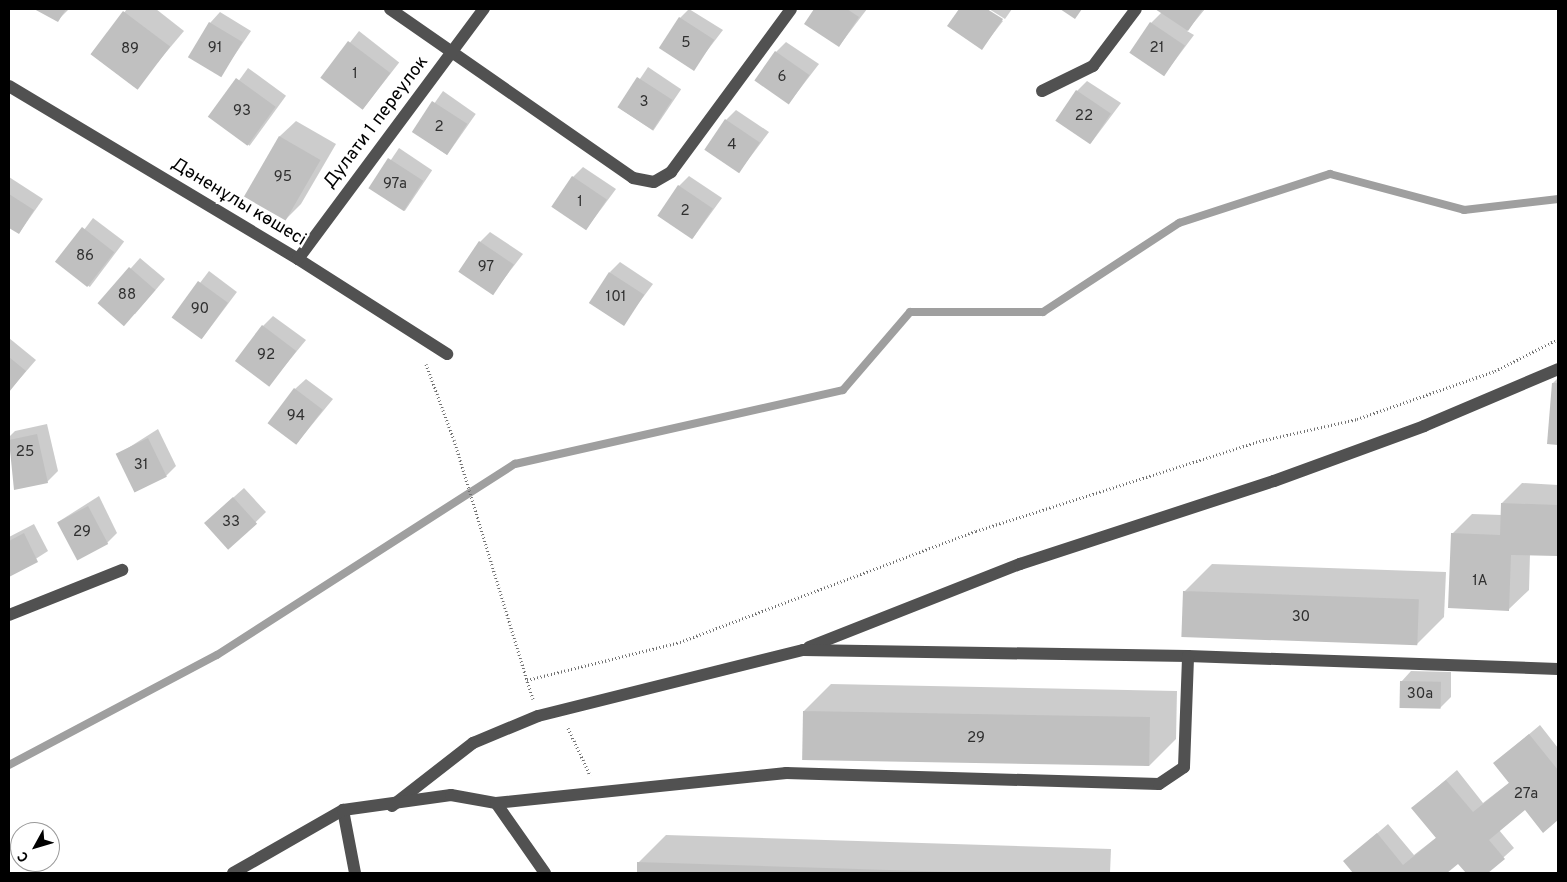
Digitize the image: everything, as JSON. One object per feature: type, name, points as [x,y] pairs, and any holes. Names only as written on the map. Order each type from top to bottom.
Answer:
[{"type":"street","points":[[390,9],[450,54],[633,178],[654,182],[671,172],[791,9]]},
{"type":"street","name":"Дулати 1 переулок","points":[[298,258],[484,9]]},
{"type":"street","points":[[1042,91],[1093,66],[1136,9]]},
{"type":"street","name":"Дәненұлы көшесі","points":[[9,86],[298,258],[447,354]]},
{"type":"street","points":[[392,806],[473,743],[538,716],[803,650],[1020,564],[1274,481],[1424,426],[1558,368]]},
{"type":"street","points":[[9,615],[122,570]]},
{"type":"street","points":[[803,650],[1188,656],[1558,669]]},
{"type":"street","points":[[233,873],[343,810],[392,806],[451,795],[496,803],[598,794],[786,773],[1159,784],[1184,767],[1188,656]]},
{"type":"street","points":[[496,803],[545,873]]},
{"type":"street","points":[[343,810],[356,873]]},
{"type":"path","points":[[416,334],[454,440],[520,651],[538,716]]},
{"type":"path","points":[[527,680],[680,642],[976,531],[1256,442],[1357,419],[1495,371],[1558,339]]},
{"type":"path","points":[[560,710],[598,794]]},
{"type":"building","points":[[34,9],[66,9],[58,22]]},
{"type":"building","points":[[814,9],[847,9],[859,17],[839,47],[804,24]]},
{"type":"building","points":[[959,9],[987,9],[1003,19],[982,50],[947,26]]},
{"type":"building","points":[[1060,9],[1082,9],[1075,19]]},
{"type":"building","points":[[1155,9],[1203,9],[1188,31]]},
{"type":"building","points":[[123,11],[170,47],[138,90],[91,54]]},
{"type":"building","points":[[679,17],[714,40],[694,71],[659,48]]},
{"type":"building","points":[[209,22],[242,42],[221,77],[188,57]]},
{"type":"building","points":[[1150,22],[1185,45],[1164,76],[1129,53]]},
{"type":"building","points":[[348,41],[390,73],[363,110],[320,78]]},
{"type":"building","points":[[775,51],[809,75],[789,105],[754,80]]},
{"type":"building","points":[[637,77],[672,100],[653,130],[617,107]]},
{"type":"building","points":[[236,78],[276,107],[247,146],[208,117]]},
{"type":"building","points":[[1076,90],[1111,113],[1090,144],[1055,121]]},
{"type":"building","points":[[432,101],[467,124],[447,155],[412,132]]},
{"type":"building","points":[[725,119],[760,142],[739,173],[704,150]]},
{"type":"building","points":[[279,136],[321,160],[286,221],[244,197]]},
{"type":"building","points":[[388,158],[423,181],[404,211],[368,188]]},
{"type":"building","points":[[572,176],[607,199],[586,230],[551,207]]},
{"type":"building","points":[[678,185],[713,208],[692,239],[657,216]]},
{"type":"building","points":[[9,194],[34,210],[19,234],[9,228]]},
{"type":"building","points":[[82,227],[114,252],[87,287],[55,262]]},
{"type":"building","points":[[479,241],[514,264],[493,295],[458,272]]},
{"type":"building","points":[[129,267],[155,290],[124,326],[98,303]]},
{"type":"building","points":[[609,272],[644,295],[624,326],[589,303]]},
{"type":"building","points":[[198,281],[228,303],[201,339],[172,317]]},
{"type":"building","points":[[262,325],[296,351],[269,387],[235,361]]},
{"type":"building","points":[[9,357],[26,371],[9,392]]},
{"type":"building","points":[[1552,383],[1558,383],[1558,445],[1547,444]]},
{"type":"building","points":[[294,388],[323,410],[296,445],[268,423]]},
{"type":"building","points":[[37,434],[48,483],[14,490],[9,440]]},
{"type":"building","points":[[148,438],[167,477],[134,492],[116,454]]},
{"type":"building","points":[[233,497],[257,524],[228,550],[204,523]]},
{"type":"building","points":[[1501,503],[1558,505],[1558,556],[1511,555],[1509,611],[1448,608],[1451,533],[1500,535]]},
{"type":"building","points":[[88,506],[108,544],[77,560],[57,522]]},
{"type":"building","points":[[24,533],[38,562],[9,577],[9,541]]},
{"type":"building","points":[[1183,591],[1419,599],[1417,645],[1181,637]]},
{"type":"building","points":[[1400,681],[1441,682],[1441,709],[1400,708]]},
{"type":"building","points":[[803,711],[1150,717],[1149,766],[802,760]]},
{"type":"building","points":[[1529,734],[1558,770],[1558,820],[1543,833],[1525,810],[1489,840],[1505,859],[1488,873],[1466,873],[1458,864],[1447,873],[1353,873],[1343,861],[1377,833],[1403,865],[1436,838],[1411,808],[1446,780],[1473,812],[1509,783],[1493,763]]},
{"type":"building","points":[[637,862],[953,872],[953,873],[637,873]]},
{"type":"waterway","points":[[9,765],[217,655],[515,464],[843,390],[910,312],[1043,312],[1179,223],[1330,174],[1464,210],[1558,199]]}]
